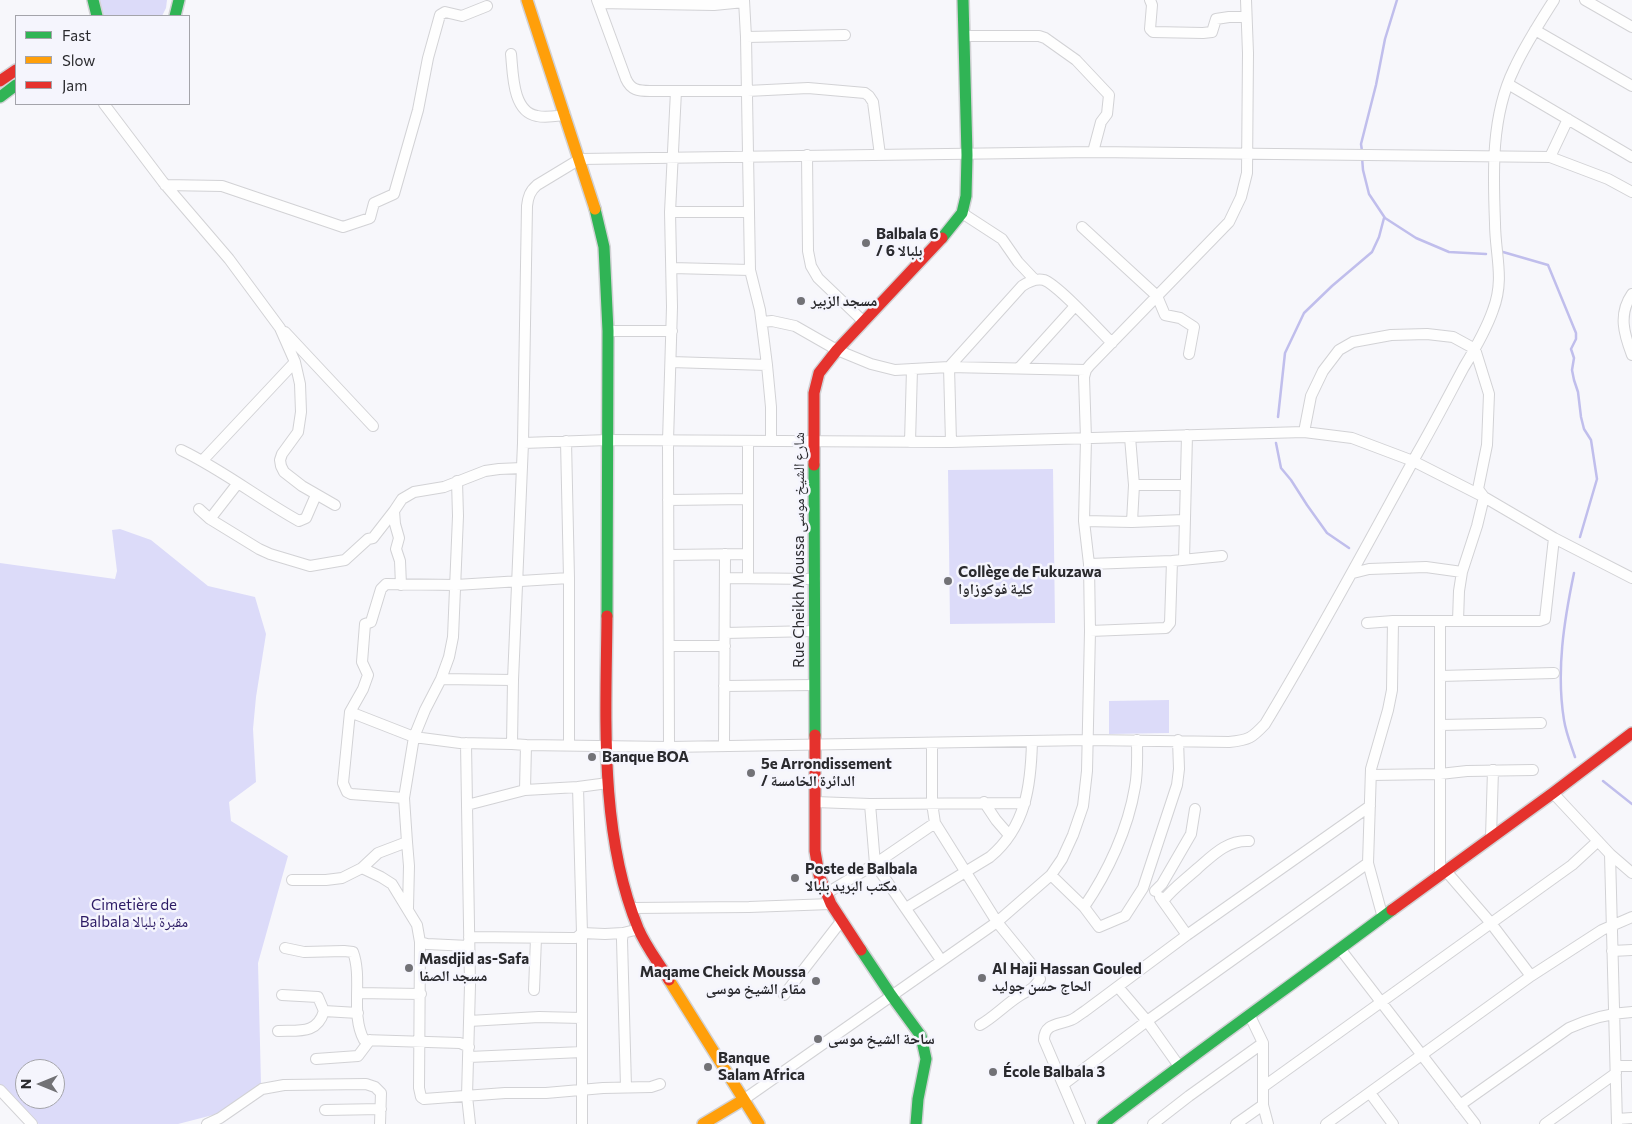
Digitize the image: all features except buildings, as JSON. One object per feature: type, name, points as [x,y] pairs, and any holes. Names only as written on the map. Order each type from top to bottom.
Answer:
[{"type":"main road","points":[[175,15],[179,0]]},
{"type":"main road","points":[[527,0],[580,160],[600,225],[604,247],[608,330],[606,745],[613,827],[623,875],[639,929],[759,1124]]},
{"type":"main road","name":"Rue Cheikh Moussa شارع الشيخ موسى","points":[[916,1124],[918,1099],[926,1070],[921,1036],[891,995],[831,904],[819,875],[816,857],[814,802],[815,578],[813,406],[819,373],[837,350],[952,227],[962,213],[966,196],[967,155],[964,0]]},
{"type":"main road","points":[[84,15],[95,7]]},
{"type":"main road","points":[[0,81],[15,71]]},
{"type":"main road","points":[[0,97],[15,87]]},
{"type":"main road","points":[[1103,1124],[1179,1066],[1341,950],[1442,872],[1553,793],[1632,733]]},
{"type":"main road","points":[[703,1124],[743,1100]]},
{"type":"street","points":[[1150,0],[1152,5],[1150,30],[1153,32],[1212,32],[1216,19],[1246,17]]},
{"type":"street","points":[[743,1100],[997,922],[1051,875],[1062,859],[1073,835],[1083,806],[1088,740],[1089,564],[1084,522],[1086,439],[1084,380],[1086,370],[1229,222],[1236,210],[1245,183],[1248,153],[1246,0]]},
{"type":"street","points":[[350,712],[414,737],[466,743],[526,745],[569,744],[669,747],[1088,740],[1229,742],[1253,737],[1265,724],[1353,573],[1494,310],[1499,280],[1495,226],[1494,157],[1496,128],[1513,70],[1554,0]]},
{"type":"street","points":[[1585,0],[1632,27]]},
{"type":"street","points":[[771,441],[771,407],[762,322],[750,270],[747,91],[746,37],[744,1],[714,4],[597,1],[629,84],[636,90],[747,91],[808,88],[865,93],[872,102],[880,155]]},
{"type":"street","points":[[165,185],[222,186],[343,227],[370,218],[374,204],[394,194],[418,110],[428,58],[440,15],[445,12],[462,16],[487,6]]},
{"type":"street","points":[[1535,30],[1632,86]]},
{"type":"street","points":[[746,37],[845,35]]},
{"type":"street","points":[[964,36],[1039,36],[1076,60],[1109,95],[1107,114],[1101,122],[1093,152]]},
{"type":"street","points":[[511,54],[518,97],[525,110],[536,116],[565,115]]},
{"type":"street","points":[[1508,84],[1632,157]]},
{"type":"street","points":[[669,747],[668,441],[672,331],[670,212],[676,91]]},
{"type":"street","points":[[105,105],[165,185],[229,259],[280,328],[373,426]]},
{"type":"street","points":[[1550,157],[1568,119]]},
{"type":"street","points":[[512,744],[523,443],[528,198],[532,190],[543,180],[580,160],[1093,152],[1550,157],[1608,179],[1632,192]]},
{"type":"street","points":[[807,155],[808,251],[810,266],[823,283],[864,322]]},
{"type":"street","points":[[670,212],[749,212]]},
{"type":"street","points":[[962,213],[1002,239],[1018,262],[1035,280]]},
{"type":"street","points":[[1082,227],[1158,296],[1165,315],[1180,318],[1194,328],[1188,354]]},
{"type":"street","points":[[672,268],[750,270]]},
{"type":"street","points":[[951,442],[949,367],[1022,286],[1035,280],[1049,283],[1112,343]]},
{"type":"street","points":[[1632,294],[1626,302],[1622,317],[1632,355]]},
{"type":"street","points":[[1019,368],[1075,306]]},
{"type":"street","points":[[762,322],[772,321],[795,326],[837,350],[871,364],[887,368],[904,370],[949,367],[1086,370]]},
{"type":"street","points":[[280,328],[295,362],[300,384],[300,423],[298,432],[282,454],[281,466],[290,478],[335,505]]},
{"type":"street","points":[[608,330],[672,331]]},
{"type":"street","points":[[1304,432],[1311,396],[1323,371],[1339,350],[1352,342],[1391,335],[1426,334],[1453,337],[1474,349],[1488,394],[1486,445],[1478,489],[1484,496]]},
{"type":"street","points":[[203,460],[295,362]]},
{"type":"street","points":[[671,362],[767,365]]},
{"type":"street","points":[[910,442],[912,369]]},
{"type":"street","points":[[523,443],[608,440],[951,442],[1304,432],[1352,438],[1413,461],[1484,496],[1554,538],[1632,578]]},
{"type":"street","points":[[1184,560],[1187,435]]},
{"type":"street","points":[[1130,437],[1134,485],[1132,522]]},
{"type":"street","points":[[566,441],[569,578],[569,744]]},
{"type":"street","points":[[748,442],[748,578]]},
{"type":"street","points":[[181,450],[203,460],[299,521],[306,518],[316,495]]},
{"type":"street","points":[[199,509],[210,519],[259,549],[310,566],[345,560],[368,539],[373,538],[402,498],[409,493],[444,487],[492,470],[522,468]]},
{"type":"street","points":[[408,908],[409,866],[404,798],[414,737],[441,679],[449,657],[453,637],[458,516],[457,481]]},
{"type":"street","points":[[210,519],[238,483]]},
{"type":"street","points":[[1134,485],[1185,485]]},
{"type":"street","points":[[1458,620],[1458,591],[1484,496]]},
{"type":"street","points":[[668,500],[748,499]]},
{"type":"street","points":[[394,511],[399,538],[396,549],[400,561],[401,585]]},
{"type":"street","points":[[1084,522],[1184,520]]},
{"type":"street","points":[[1367,623],[1458,620],[1539,621],[1544,619],[1554,538]]},
{"type":"street","points":[[724,746],[725,554]]},
{"type":"street","points":[[669,555],[748,554]]},
{"type":"street","points":[[1089,564],[1172,561],[1222,556]]},
{"type":"street","points":[[1090,631],[1166,628],[1170,623],[1172,561]]},
{"type":"street","points":[[1353,573],[1369,569],[1426,566],[1462,572]]},
{"type":"street","points":[[404,798],[354,795],[347,792],[343,783],[350,712],[363,689],[368,675],[362,662],[365,624],[371,622],[381,589],[386,584],[456,585],[569,578]]},
{"type":"street","points":[[725,578],[815,578]]},
{"type":"street","points":[[1382,918],[1368,863],[1371,775],[1373,758],[1384,726],[1392,690],[1393,621]]},
{"type":"street","points":[[1440,621],[1442,872],[1490,922],[1530,976]]},
{"type":"street","points":[[725,633],[815,631]]},
{"type":"street","points":[[669,646],[724,646]]},
{"type":"street","points":[[1440,676],[1554,673]]},
{"type":"street","points":[[441,679],[513,680]]},
{"type":"street","points":[[724,686],[815,685]]},
{"type":"street","points":[[1440,725],[1541,723]]},
{"type":"street","points":[[1084,907],[1098,886],[1130,812],[1136,785],[1137,740]]},
{"type":"street","points":[[1051,875],[1084,907],[1099,927],[1125,916],[1144,888],[1177,785],[1179,769],[1178,740]]},
{"type":"street","points":[[906,908],[990,857],[1001,846],[1022,812],[1028,795],[1032,770],[1032,742]]},
{"type":"street","points":[[466,743],[469,942],[467,1096],[470,1124]]},
{"type":"street","points":[[932,743],[932,803],[935,824],[997,922],[1037,971],[1040,979],[1032,990],[1020,995],[980,1025]]},
{"type":"street","points":[[525,790],[526,745]]},
{"type":"street","points":[[1491,837],[1493,770]]},
{"type":"street","points":[[1371,775],[1533,770]]},
{"type":"street","points":[[467,805],[525,790],[608,783]]},
{"type":"street","points":[[578,787],[582,933],[582,1124]]},
{"type":"street","points":[[1553,793],[1610,854],[1632,874]]},
{"type":"street","points":[[814,802],[870,804],[1025,803]]},
{"type":"street","points":[[984,802],[1009,835]]},
{"type":"street","points":[[870,804],[875,864],[941,960]]},
{"type":"street","points":[[1080,1124],[1044,1040],[1044,1034],[1050,1026],[1076,1017],[1187,935],[1370,806]]},
{"type":"street","points":[[1155,891],[1165,879],[1191,834],[1195,809]]},
{"type":"street","points":[[827,893],[935,824]]},
{"type":"street","points":[[1163,901],[1182,880],[1210,856],[1238,841],[1248,841]]},
{"type":"street","points":[[1263,1087],[1490,922],[1572,865],[1598,841]]},
{"type":"street","points":[[292,880],[336,879],[362,868],[378,853],[407,842]]},
{"type":"street","points":[[1610,854],[1617,1121],[1632,1118]]},
{"type":"street","points":[[1064,1084],[1147,1021],[1368,863]]},
{"type":"street","points":[[362,868],[392,884],[417,925],[420,942],[419,1088],[421,1097],[428,1099],[505,1093],[546,1093],[652,1087],[660,1084]]},
{"type":"street","points":[[1144,888],[1155,891],[1187,935]]},
{"type":"street","points":[[632,908],[831,904]]},
{"type":"street","points":[[1326,1124],[1530,976],[1602,930],[1632,918]]},
{"type":"street","points":[[784,995],[842,920]]},
{"type":"street","points":[[420,942],[428,944],[536,938],[576,938],[582,933],[623,933],[639,929]]},
{"type":"street","points":[[623,933],[622,965],[626,1087]]},
{"type":"street","points":[[534,990],[536,938]]},
{"type":"street","points":[[285,948],[304,952],[344,950],[353,952],[356,969],[358,1013],[363,1039],[460,1043],[469,1052],[582,1052]]},
{"type":"street","points":[[1341,950],[1475,1124]]},
{"type":"street","points":[[1612,951],[1632,950]]},
{"type":"street","points":[[1118,987],[1147,1021],[1179,1066]]},
{"type":"street","points":[[357,993],[420,994]]},
{"type":"street","points":[[278,1031],[312,1028],[322,1019],[324,1011],[318,997],[282,995]]},
{"type":"street","points":[[324,1011],[358,1013]]},
{"type":"street","points":[[1460,1105],[1569,1028],[1582,1022],[1614,1013],[1632,1012]]},
{"type":"street","points":[[1250,1016],[1263,1043],[1263,1105],[1268,1124]]},
{"type":"street","points":[[469,1021],[539,1017],[582,1018]]},
{"type":"street","points":[[316,1059],[358,1056],[370,1040]]},
{"type":"street","points":[[1153,1124],[1263,1043]]},
{"type":"street","points":[[1545,1124],[1616,1070],[1632,1066]]},
{"type":"street","points":[[207,1124],[220,1118],[262,1089],[284,1085],[360,1084],[372,1085],[379,1089],[381,1093],[380,1124]]},
{"type":"street","points":[[0,1090],[32,1124]]},
{"type":"street","points":[[1370,1093],[1390,1123]]},
{"type":"street","points":[[1236,1124],[1263,1105]]},
{"type":"street","points":[[325,1110],[381,1108]]},
{"type":"green space","points":[[99,0],[167,0],[162,15],[103,15]]},
{"type":"green space","points":[[1053,469],[1055,623],[950,624],[948,470]]},
{"type":"green space","name":"Cimetière de Balbala مقبرة بلبالا","points":[[120,529],[151,540],[208,586],[255,597],[266,634],[253,729],[256,782],[229,802],[231,821],[288,856],[258,963],[261,1084],[240,1108],[178,1124],[39,1124],[25,1117],[18,1109],[65,1109],[65,1059],[15,1059],[15,1105],[0,1087],[0,563],[115,579],[117,571],[112,530]]},
{"type":"green space","points":[[1169,700],[1169,733],[1109,734],[1109,701]]},
{"type":"waterway","points":[[1362,151],[1361,144],[1385,39],[1397,0]]},
{"type":"waterway","points":[[1362,157],[1369,194],[1385,218],[1416,238],[1449,252],[1486,254]]},
{"type":"waterway","points":[[1278,417],[1285,353],[1304,313],[1372,252],[1379,237],[1384,218]]},
{"type":"waterway","points":[[1503,252],[1548,265],[1576,333],[1576,339],[1571,349],[1574,358],[1572,370],[1584,429],[1591,440],[1597,479],[1580,537]]},
{"type":"waterway","points":[[1276,443],[1281,468],[1327,533],[1349,548]]},
{"type":"waterway","points":[[1574,573],[1564,628],[1561,683],[1565,725],[1575,757]]},
{"type":"waterway","points":[[1603,781],[1632,804]]},
{"type":"traffic: fast","points":[[93,0],[97,15]]},
{"type":"traffic: fast","points":[[175,15],[179,0]]},
{"type":"traffic: fast","points":[[942,238],[962,213],[966,196],[967,155],[963,0]]},
{"type":"traffic: fast","points":[[0,97],[15,86]]},
{"type":"traffic: fast","points":[[595,209],[604,247],[608,331],[607,616]]},
{"type":"traffic: fast","points":[[814,465],[815,735]]},
{"type":"traffic: fast","points":[[1103,1124],[1392,910]]},
{"type":"traffic: fast","points":[[861,950],[921,1036],[926,1059],[918,1099],[916,1124]]},
{"type":"traffic: slow","points":[[527,0],[595,209]]},
{"type":"traffic: slow","points":[[669,980],[759,1124]]},
{"type":"traffic: slow","points":[[703,1124],[743,1100]]},
{"type":"traffic: jam","points":[[0,81],[15,71]]},
{"type":"traffic: jam","points":[[814,465],[814,393],[819,373],[837,350],[942,238]]},
{"type":"traffic: jam","points":[[607,616],[606,734],[611,814],[617,853],[625,891],[638,928],[669,980]]},
{"type":"traffic: jam","points":[[1392,910],[1632,733]]},
{"type":"traffic: jam","points":[[815,735],[815,851],[819,875],[831,904],[861,950]]},
{"type":"place","name":"Balbala 6 / بلبالا 6","points":[[866,243]]},
{"type":"place","name":"مسجد الزبير","points":[[801,301]]},
{"type":"place","name":"Collège de Fukuzawa كلية فوكوزاوا","points":[[948,581]]},
{"type":"place","name":"Banque BOA","points":[[592,757]]},
{"type":"place","name":"5e Arrondissement / الدائرة الخامسة","points":[[751,773]]},
{"type":"place","name":"Poste de Balbala مكتب البريد بلبالا","points":[[795,878]]},
{"type":"place","name":"Masdjid as-Safa مسجد الصفا","points":[[409,968]]},
{"type":"place","name":"Al Haji Hassan Gouled الحاج حسن جوليد","points":[[982,978]]},
{"type":"place","name":"Maqame Cheick Moussa مقام الشيخ موسى","points":[[816,981]]},
{"type":"place","name":"ساحة الشيخ موسى","points":[[818,1039]]},
{"type":"place","name":"Banque Salam Africa","points":[[708,1067]]},
{"type":"place","name":"École Balbala 3","points":[[993,1072]]}]
